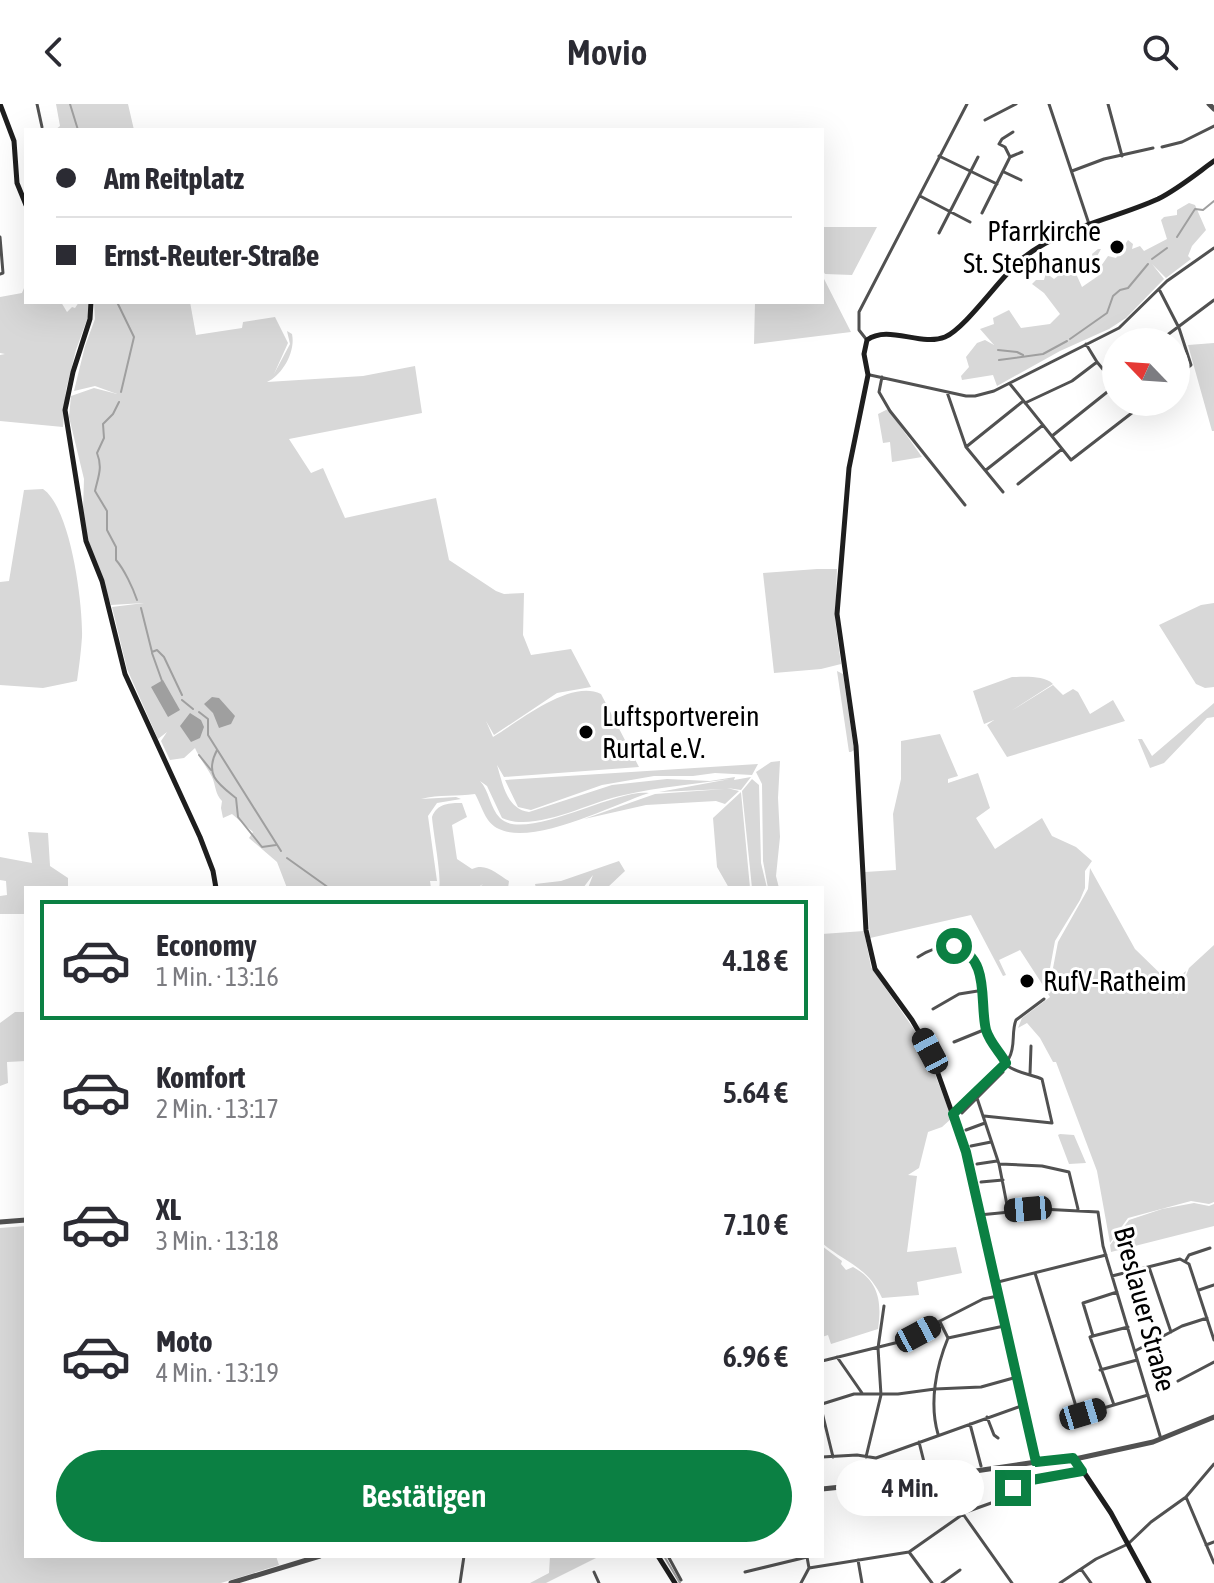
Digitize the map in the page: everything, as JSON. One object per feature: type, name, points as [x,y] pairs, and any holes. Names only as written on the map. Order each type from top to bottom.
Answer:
[{"type":"main road","points":[[0,104],[14,141],[17,183],[24,200]]},
{"type":"main road","points":[[1149,1583],[1075,1459],[1036,1462],[966,1152],[930,1051],[875,969],[868,949],[856,746],[837,614],[849,468],[868,375],[864,354],[867,340],[876,335],[929,340],[946,336],[1022,259],[1035,250],[1089,224],[1158,199],[1214,161]]},
{"type":"main road","points":[[91,304],[90,319],[65,410],[86,541],[102,581],[125,674],[200,837],[216,886]]},
{"type":"main road","points":[[660,1558],[678,1582]]},
{"type":"street","points":[[37,104],[42,127]]},
{"type":"street","points":[[867,340],[859,330],[859,312],[967,104]]},
{"type":"street","points":[[985,120],[1016,104]]},
{"type":"street","points":[[1049,104],[1089,224]]},
{"type":"street","points":[[1108,104],[1122,156]]},
{"type":"street","points":[[1209,104],[1214,109]]},
{"type":"street","points":[[1162,147],[1182,142],[1214,126]]},
{"type":"street","points":[[1010,157],[1005,147],[999,144],[1013,132]]},
{"type":"street","points":[[1072,171],[1104,159],[1153,148]]},
{"type":"street","points":[[982,213],[1010,157],[1022,152]]},
{"type":"street","points":[[939,156],[997,184]]},
{"type":"street","points":[[939,233],[978,157]]},
{"type":"street","points":[[1004,172],[1021,180]]},
{"type":"street","points":[[919,196],[970,222]]},
{"type":"street","points":[[0,237],[3,273],[0,274]]},
{"type":"street","points":[[868,375],[975,396],[1010,384],[1119,328],[1159,289],[1214,248]]},
{"type":"street","points":[[1159,289],[1179,328],[1214,300]]},
{"type":"street","points":[[1086,344],[1102,368]]},
{"type":"street","points":[[966,447],[1025,402],[1072,381],[1097,362]]},
{"type":"street","points":[[882,377],[879,392],[890,411],[965,505]]},
{"type":"street","points":[[1010,384],[1071,460],[1128,416]]},
{"type":"street","points":[[947,392],[966,447],[1003,492]]},
{"type":"street","points":[[1052,436],[1102,396]]},
{"type":"street","points":[[986,471],[1043,425]]},
{"type":"street","points":[[1018,484],[1062,449]]},
{"type":"street","points":[[918,957],[940,946],[961,948],[977,966],[984,990],[986,1029],[1008,1067],[1042,1079],[1052,1123],[984,1116]]},
{"type":"street","points":[[933,1009],[959,994],[984,990]]},
{"type":"street","points":[[953,1114],[1006,1063],[1013,1046],[1016,1020],[1044,999]]},
{"type":"street","points":[[954,1042],[986,1029]]},
{"type":"street","points":[[1030,1074],[1031,1046]]},
{"type":"street","points":[[962,1113],[1003,1072]]},
{"type":"street","points":[[977,1098],[993,1142],[1008,1211]]},
{"type":"street","points":[[966,1130],[986,1122]]},
{"type":"street","points":[[971,1146],[993,1142]]},
{"type":"street","points":[[977,1164],[998,1162],[1069,1172],[1078,1209]]},
{"type":"street","points":[[981,1182],[1003,1180]]},
{"type":"street","name":"Breslauer Straße","points":[[979,1215],[1078,1209],[1098,1212],[1106,1255],[1161,1439]]},
{"type":"street","points":[[0,1222],[24,1220]]},
{"type":"street","points":[[1185,1261],[1189,1255],[1210,1248]]},
{"type":"street","points":[[994,1283],[1106,1255]]},
{"type":"street","points":[[1112,1276],[1180,1259],[1185,1261],[1189,1264],[1214,1340]]},
{"type":"street","points":[[1149,1267],[1171,1332]]},
{"type":"street","points":[[1035,1273],[1076,1410],[1083,1414],[1148,1395]]},
{"type":"street","points":[[1198,1290],[1214,1285]]},
{"type":"street","points":[[1093,1336],[1083,1303],[1117,1292]]},
{"type":"street","points":[[824,1360],[899,1342],[983,1299],[998,1296]]},
{"type":"street","points":[[866,1457],[881,1395],[878,1348],[884,1306]]},
{"type":"street","points":[[1135,1351],[1207,1318]]},
{"type":"street","points":[[939,1435],[935,1389],[937,1365],[948,1338],[940,1322]]},
{"type":"street","points":[[948,1338],[1004,1326]]},
{"type":"street","points":[[1114,1405],[1090,1337],[1128,1327]]},
{"type":"street","points":[[837,1357],[862,1393]]},
{"type":"street","points":[[1100,1370],[1137,1360]]},
{"type":"street","points":[[1178,1381],[1214,1362]]},
{"type":"street","points":[[824,1403],[862,1393],[881,1395],[981,1387],[1017,1377]]},
{"type":"street","points":[[824,1457],[876,1458],[1024,1405]]},
{"type":"street","points":[[987,1417],[998,1438]]},
{"type":"street","points":[[1075,1459],[1161,1439],[1214,1417]]},
{"type":"street","points":[[824,1420],[833,1457]]},
{"type":"street","points":[[970,1424],[981,1466]]},
{"type":"street","points":[[919,1442],[927,1474]]},
{"type":"street","points":[[824,1489],[1036,1462]]},
{"type":"street","points":[[1060,1583],[1096,1559],[1128,1544],[1151,1522],[1186,1497],[1214,1464]]},
{"type":"street","points":[[809,1568],[909,1552],[963,1514],[994,1502],[1026,1481],[1082,1471]]},
{"type":"street","points":[[1186,1497],[1214,1563]]},
{"type":"street","points":[[963,1514],[1012,1583]]},
{"type":"street","points":[[1206,1545],[1214,1542]]},
{"type":"street","points":[[909,1552],[932,1583]]},
{"type":"street","points":[[231,1583],[313,1558]]},
{"type":"street","points":[[460,1583],[464,1558]]},
{"type":"street","points":[[669,1558],[678,1582]]},
{"type":"street","points":[[745,1572],[803,1558]]},
{"type":"street","points":[[801,1583],[809,1568],[807,1558]]},
{"type":"street","points":[[858,1560],[862,1583]]},
{"type":"street","points":[[1081,1569],[1091,1583]]},
{"type":"street","points":[[942,1583],[960,1570]]},
{"type":"street","points":[[594,1572],[599,1583]]},
{"type":"shaded area","points":[[56,104],[128,104],[134,128],[58,128],[60,126]]},
{"type":"shaded area","points":[[1189,203],[1195,205],[1206,230],[1192,246],[1188,256],[1191,259],[1166,278],[1152,264],[1164,279],[1126,318],[997,386],[993,375],[962,380],[961,376],[969,367],[966,357],[977,343],[985,340],[994,345],[980,329],[994,324],[993,318],[1009,310],[1021,328],[1050,324],[1060,314],[1044,293],[1032,284],[1036,280],[1044,280],[1046,273],[1054,279],[1072,265],[1082,287],[1098,276],[1092,254],[1098,249],[1101,249],[1096,258],[1099,269],[1108,256],[1116,258],[1128,240],[1133,244],[1132,249],[1140,246],[1144,251],[1167,239],[1161,220],[1177,215],[1177,210]]},
{"type":"shaded area","points":[[824,227],[877,227],[852,275],[825,274]]},
{"type":"shaded area","points":[[824,279],[851,332],[754,344],[755,304],[824,304]]},
{"type":"shaded area","points":[[24,288],[24,304],[62,304],[67,312],[78,304],[90,304],[66,390],[63,427],[0,421],[0,355],[5,354],[0,353],[0,297],[22,293]]},
{"type":"shaded area","points":[[94,304],[190,304],[196,335],[242,328],[243,322],[275,317],[288,343],[274,374],[290,344],[287,331],[292,334],[293,341],[290,356],[282,369],[267,382],[363,376],[415,366],[422,413],[289,439],[311,473],[323,468],[345,518],[436,498],[449,560],[496,591],[504,594],[524,593],[523,635],[531,655],[571,649],[591,687],[557,693],[494,735],[486,721],[493,737],[560,697],[575,692],[601,694],[639,767],[504,777],[497,765],[507,795],[516,806],[529,812],[612,785],[667,779],[710,781],[735,777],[734,780],[751,777],[741,790],[727,788],[739,791],[725,804],[716,801],[646,805],[584,819],[655,794],[725,789],[659,792],[730,779],[624,795],[530,822],[502,818],[487,786],[480,781],[497,814],[500,818],[512,824],[549,820],[615,798],[649,793],[573,822],[514,833],[490,823],[475,794],[421,799],[461,799],[437,803],[428,816],[437,881],[430,881],[431,886],[286,886],[277,862],[249,838],[253,832],[232,814],[223,818],[222,801],[195,748],[184,758],[170,760],[161,741],[167,732],[158,739],[127,669],[112,607],[144,603],[111,605],[86,534],[84,479],[69,417],[71,396],[94,388],[117,394],[95,386],[74,391],[95,319]]},
{"type":"shaded area","points":[[1214,343],[1214,431],[1190,352],[1190,345]]},
{"type":"shaded area","points":[[888,409],[922,457],[892,462],[890,442],[883,443],[878,414]]},
{"type":"shaded area","points":[[43,489],[61,516],[73,558],[82,637],[77,681],[43,688],[0,685],[0,582],[9,581],[24,490]]},
{"type":"shaded area","points":[[837,569],[835,620],[841,664],[774,673],[763,573]]},
{"type":"shaded area","points":[[1214,603],[1214,687],[1205,688],[1196,684],[1159,625],[1201,605]]},
{"type":"shaded area","points":[[837,671],[843,674],[854,750],[851,752],[849,752]]},
{"type":"shaded area","points":[[1012,677],[1039,678],[1053,684],[1011,711],[1053,685],[1063,695],[1073,689],[1078,692],[1090,714],[1113,700],[1125,721],[1007,757],[987,725],[994,720],[984,724],[973,691]]},
{"type":"shaded area","points":[[163,680],[180,710],[168,717],[151,687]]},
{"type":"shaded area","points":[[212,697],[219,698],[235,716],[231,724],[219,728],[213,713],[204,704]]},
{"type":"shaded area","points":[[1214,703],[1214,717],[1207,718],[1164,763],[1150,768],[1138,739],[1142,739],[1152,756]]},
{"type":"shaded area","points":[[190,713],[201,720],[204,727],[200,738],[191,742],[180,726]]},
{"type":"shaded area","points":[[940,734],[958,776],[948,779],[948,783],[978,773],[990,808],[976,818],[995,849],[1042,818],[1052,836],[1076,847],[1092,861],[1085,871],[1085,888],[1080,900],[1055,941],[1046,990],[1020,950],[999,960],[1006,975],[1003,976],[971,915],[870,938],[865,872],[896,870],[893,814],[901,779],[901,741]]},
{"type":"shaded area","points":[[780,761],[780,837],[776,876],[778,886],[768,886],[763,861],[762,784],[756,772],[771,762]]},
{"type":"shaded area","points":[[758,764],[752,775],[654,776],[602,785],[531,810],[518,807],[505,780]]},
{"type":"shaded area","points":[[752,779],[759,785],[761,863],[767,886],[752,886],[742,791]]},
{"type":"shaded area","points":[[741,792],[750,886],[728,886],[717,867],[713,818]]},
{"type":"shaded area","points":[[462,803],[467,817],[452,825],[457,859],[472,869],[482,867],[496,872],[509,881],[508,886],[439,886],[432,817],[441,806]]},
{"type":"shaded area","points":[[28,832],[48,833],[50,866],[68,878],[68,886],[24,886],[24,914],[0,914],[0,896],[7,895],[6,881],[0,880],[0,857],[32,863]]},
{"type":"shaded area","points":[[619,861],[625,871],[609,886],[589,886],[593,875],[585,886],[535,884],[561,881]]},
{"type":"shaded area","points":[[1090,868],[1135,949],[1171,984],[1186,971],[1177,998],[1189,968],[1214,945],[1214,1202],[1191,1201],[1128,1218],[1110,1243],[1097,1171],[1056,1062],[1053,1062],[1040,1038],[1027,1023],[1018,1028],[1022,1018],[1050,997],[1048,994],[1058,942],[1088,889]]},
{"type":"shaded area","points":[[864,931],[871,967],[922,1041],[952,1118],[942,1127],[928,1132],[919,1168],[908,1175],[917,1176],[907,1252],[956,1247],[962,1273],[917,1282],[919,1295],[882,1298],[863,1272],[824,1244],[824,934]]},
{"type":"shaded area","points":[[15,1012],[24,1012],[24,1061],[7,1062],[8,1083],[0,1086],[0,1023]]},
{"type":"shaded area","points":[[1060,1134],[1074,1135],[1086,1163],[1069,1164]]},
{"type":"shaded area","points":[[1194,1203],[1214,1204],[1214,1226],[1111,1252],[1110,1245],[1129,1220]]},
{"type":"shaded area","points":[[24,1226],[24,1558],[277,1558],[279,1565],[221,1583],[0,1583],[0,1228]]},
{"type":"shaded area","points":[[824,1248],[842,1261],[846,1270],[853,1267],[862,1273],[873,1286],[879,1301],[878,1329],[831,1344],[828,1335],[824,1336]]},
{"type":"shaded area","points":[[550,1558],[596,1558],[546,1583],[530,1583],[549,1573]]},
{"type":"waterway","points":[[70,104],[77,128]]},
{"type":"waterway","points":[[1177,237],[1195,209],[1203,210],[1214,201]]},
{"type":"waterway","points":[[1152,259],[1167,248]]},
{"type":"waterway","points":[[1070,339],[1107,313],[1113,296],[1128,288],[1148,264]]},
{"type":"waterway","points":[[118,304],[134,337],[121,392]]},
{"type":"waterway","points":[[999,360],[1043,354],[1067,341]]},
{"type":"waterway","points":[[998,350],[1023,355]]},
{"type":"waterway","points":[[119,402],[103,424],[104,438],[97,453],[100,468],[95,491],[107,511],[107,530],[116,547],[116,560],[137,600]]},
{"type":"waterway","points":[[141,608],[152,652],[157,650],[164,657],[182,695]]},
{"type":"waterway","points":[[152,653],[162,681]]},
{"type":"waterway","points":[[182,700],[193,709]]},
{"type":"waterway","points":[[199,712],[208,719],[208,735],[281,851]]},
{"type":"waterway","points":[[217,750],[213,772],[219,783],[236,798],[238,817],[262,847],[276,845]]},
{"type":"waterway","points":[[199,755],[211,770]]},
{"type":"waterway","points":[[287,858],[326,886]]},
{"type":"waterway","points":[[665,1558],[680,1583]]},
{"type":"place","name":"Pfarrkirche St. Stephanus","points":[[1117,247]]},
{"type":"place","name":"Luftsportverein Rurtal e.V.","points":[[586,732]]},
{"type":"place","name":"RufV-Ratheim","points":[[1027,981]]},
{"type":"route","points":[[954,946],[973,958],[977,966],[984,990],[986,1029],[1006,1063],[953,1114],[966,1152],[1036,1462],[1073,1458],[1082,1471],[1026,1481],[1013,1488]]}]
